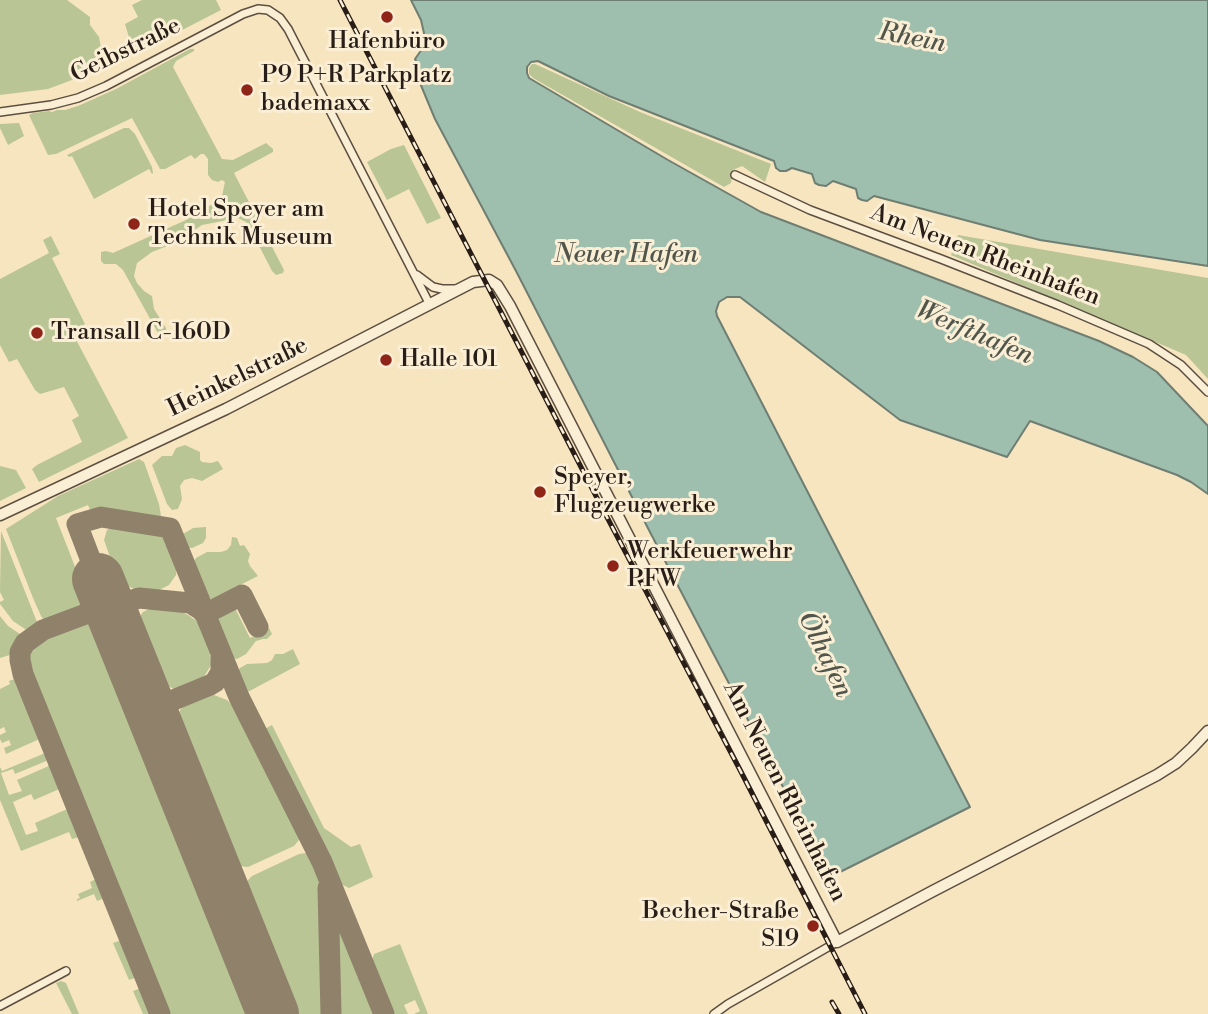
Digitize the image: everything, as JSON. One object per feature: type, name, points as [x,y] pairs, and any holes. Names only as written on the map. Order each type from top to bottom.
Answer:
[{"type":"street","name":"Geibstraße","points":[[0,112],[51,105],[78,98],[250,10],[264,9],[272,12],[288,29],[414,272]]},
{"type":"street","name":"Am Neuen Rheinhafen","points":[[736,175],[810,210],[1046,300],[1149,344],[1181,365],[1208,392]]},
{"type":"street","points":[[414,272],[433,287],[461,289]]},
{"type":"street","points":[[414,272],[430,305]]},
{"type":"street","name":"Heinkelstraße","points":[[0,515],[226,409],[478,280],[485,279],[493,283]]},
{"type":"street","name":"Am Neuen Rheinhafen","points":[[493,283],[500,289],[516,318],[837,942],[1134,788],[1176,763],[1208,731]]},
{"type":"street","points":[[714,1014],[837,942]]},
{"type":"street","points":[[0,1006],[66,971]]},
{"type":"green space","points":[[0,0],[67,0],[90,17],[90,25],[99,37],[101,48],[99,63],[93,72],[48,89],[0,95]]},
{"type":"green space","points":[[142,0],[216,0],[221,10],[130,57],[131,44],[125,24],[138,17],[132,5]]},
{"type":"green space","points":[[190,49],[194,51],[176,61],[173,67],[222,159],[233,160],[266,143],[273,149],[273,152],[234,173],[284,270],[276,275],[272,271],[246,222],[238,218],[202,225],[175,243],[152,252],[137,263],[134,276],[144,291],[152,296],[154,309],[166,328],[164,335],[158,333],[123,270],[116,264],[104,264],[101,261],[101,252],[113,253],[186,220],[219,200],[225,182],[212,180],[208,175],[208,159],[204,154],[195,159],[191,155],[160,169],[132,118],[56,154],[48,155],[29,115],[78,106]]},
{"type":"green space","points":[[532,64],[640,112],[771,164],[765,182],[742,166],[733,170],[731,183],[724,187],[533,78],[529,74]]},
{"type":"green space","points":[[19,123],[24,136],[8,145],[0,124]]},
{"type":"green space","points":[[129,128],[135,134],[153,173],[149,169],[94,199],[72,156],[67,155]]},
{"type":"green space","points":[[404,145],[441,218],[427,224],[409,189],[387,200],[367,162]]},
{"type":"green space","points":[[958,235],[1208,278],[1208,379],[1186,355],[951,255]]},
{"type":"green space","points":[[51,236],[60,254],[52,258],[85,324],[72,332],[128,438],[39,482],[32,469],[82,442],[72,420],[79,416],[64,387],[40,394],[17,359],[9,362],[0,345],[0,279],[49,253],[43,240]]},
{"type":"green space","points":[[185,445],[200,452],[202,462],[218,461],[223,469],[202,481],[192,478],[184,480],[180,486],[182,499],[178,509],[172,510],[167,504],[152,465],[162,456],[172,456],[176,448]]},
{"type":"green space","points":[[139,459],[144,462],[161,516],[150,520],[91,512],[88,505],[56,518],[88,600],[80,611],[45,622],[6,529],[58,496]]},
{"type":"green space","points":[[0,466],[16,470],[26,488],[0,501]]},
{"type":"green space","points":[[122,525],[154,531],[168,541],[177,566],[176,575],[169,585],[155,592],[136,590],[117,577],[104,540],[107,530]]},
{"type":"green space","points":[[206,527],[203,543],[192,548],[184,547],[181,538],[183,534],[193,528]]},
{"type":"green space","points":[[1,531],[37,622],[31,631],[13,621],[0,604],[4,600],[0,592]]},
{"type":"green space","points":[[232,537],[237,538],[240,546],[244,545],[250,554],[248,561],[258,576],[234,588],[224,598],[214,601],[204,595],[192,564],[196,558],[207,552],[227,550]]},
{"type":"green space","points":[[158,607],[188,615],[198,622],[206,636],[211,665],[202,680],[193,686],[174,689],[159,681],[137,623],[143,612]]},
{"type":"green space","points":[[228,610],[236,610],[250,638],[269,628],[272,634],[267,639],[256,641],[246,654],[237,659],[228,657],[216,623],[220,615]]},
{"type":"green space","points":[[0,616],[20,634],[21,639],[16,653],[0,658]]},
{"type":"green space","points":[[93,619],[98,624],[254,1014],[165,1014],[26,667],[25,654],[31,644],[39,638]]},
{"type":"green space","points":[[293,649],[300,664],[244,694],[235,675],[240,668],[247,664],[267,663],[275,654],[283,654]]},
{"type":"green space","points":[[20,677],[44,737],[6,754],[4,748],[11,745],[9,740],[2,743],[0,739],[0,735],[6,732],[4,727],[0,729],[0,689],[10,684],[9,681]]},
{"type":"green space","points":[[214,695],[227,700],[237,710],[299,832],[299,840],[294,846],[248,867],[231,861],[177,727],[180,710],[186,704],[204,696]]},
{"type":"green space","points":[[272,725],[324,828],[351,847],[360,844],[373,877],[349,888],[339,883],[263,730]]},
{"type":"green space","points":[[50,751],[51,759],[15,774],[13,769],[1,773],[9,795],[22,791],[17,780],[51,765],[56,766],[64,787],[34,800],[31,794],[13,802],[26,835],[38,831],[35,823],[72,807],[83,836],[72,839],[69,832],[21,851],[0,800],[0,767],[2,771]]},
{"type":"green space","points":[[306,853],[315,864],[323,894],[326,1014],[293,1014],[243,889],[252,876]]},
{"type":"green space","points":[[100,877],[107,897],[97,901],[94,894],[77,901],[80,898],[78,894],[92,888],[90,882]]},
{"type":"green space","points":[[340,932],[346,936],[377,1014],[336,1014],[334,943],[336,933]]},
{"type":"green space","points":[[125,939],[138,972],[137,977],[129,980],[113,943]]},
{"type":"green space","points":[[400,944],[428,1014],[414,1014],[420,1011],[415,1000],[404,1005],[408,1014],[391,1014],[371,964],[374,954]]},
{"type":"green space","points":[[56,983],[66,983],[79,1014],[72,1014]]},
{"type":"green space","points":[[141,988],[146,992],[155,1014],[143,1014],[133,991]]},
{"type":"water","name":"Neuer Hafen","points":[[411,0],[1208,0],[1208,266],[1040,240],[874,196],[867,201],[862,200],[858,198],[856,189],[833,181],[826,186],[819,185],[815,183],[812,174],[792,168],[780,171],[774,161],[609,96],[538,61],[531,62],[527,67],[529,78],[761,212],[1099,341],[1133,357],[1157,372],[1208,426],[1208,494],[1177,475],[1030,421],[1007,457],[900,420],[740,297],[727,297],[719,302],[717,316],[970,807],[830,877],[435,119],[420,83],[415,59],[422,49],[424,33]]},
{"type":"taxiway","points":[[98,579],[77,524],[101,517],[170,528],[239,697],[322,862],[384,1014]]},
{"type":"taxiway","points":[[205,614],[242,595],[258,627]]},
{"type":"taxiway","points":[[119,631],[118,620],[122,608],[139,598],[190,603],[207,617]]},
{"type":"taxiway","points":[[115,621],[110,613],[99,609],[43,630],[25,643],[20,652],[20,660],[23,674],[160,1014]]},
{"type":"taxiway","points":[[141,684],[147,694],[155,699],[171,701],[215,682],[221,672],[221,657]]},
{"type":"taxiway","points":[[159,729],[161,713],[171,701]]},
{"type":"taxiway","points":[[328,888],[331,1014]]},
{"type":"runway","points":[[98,579],[273,1014]]},
{"type":"railway","points":[[340,0],[865,1014]]},
{"type":"railway","points":[[832,1002],[839,1014]]},
{"type":"place","name":"Hafenbüro","points":[[387,17]]},
{"type":"place","name":"P9 P+R Parkplatz bademaxx","points":[[247,90]]},
{"type":"place","name":"Hotel Speyer am Technik Museum","points":[[134,224]]},
{"type":"place","name":"Transall C-160D","points":[[37,333]]},
{"type":"place","name":"Halle 101","points":[[386,360]]},
{"type":"place","name":"Speyer, Flugzeugwerke","points":[[540,492]]},
{"type":"place","name":"Werkfeuerwehr PFW","points":[[613,566]]},
{"type":"place","name":"Becher-Straße S19","points":[[813,926]]},
{"type":"water label","name":"Rhein","points":[[912,39]]},
{"type":"water label","name":"Werfthafen","points":[[974,334]]},
{"type":"water label","name":"Ölhafen","points":[[824,655]]}]
